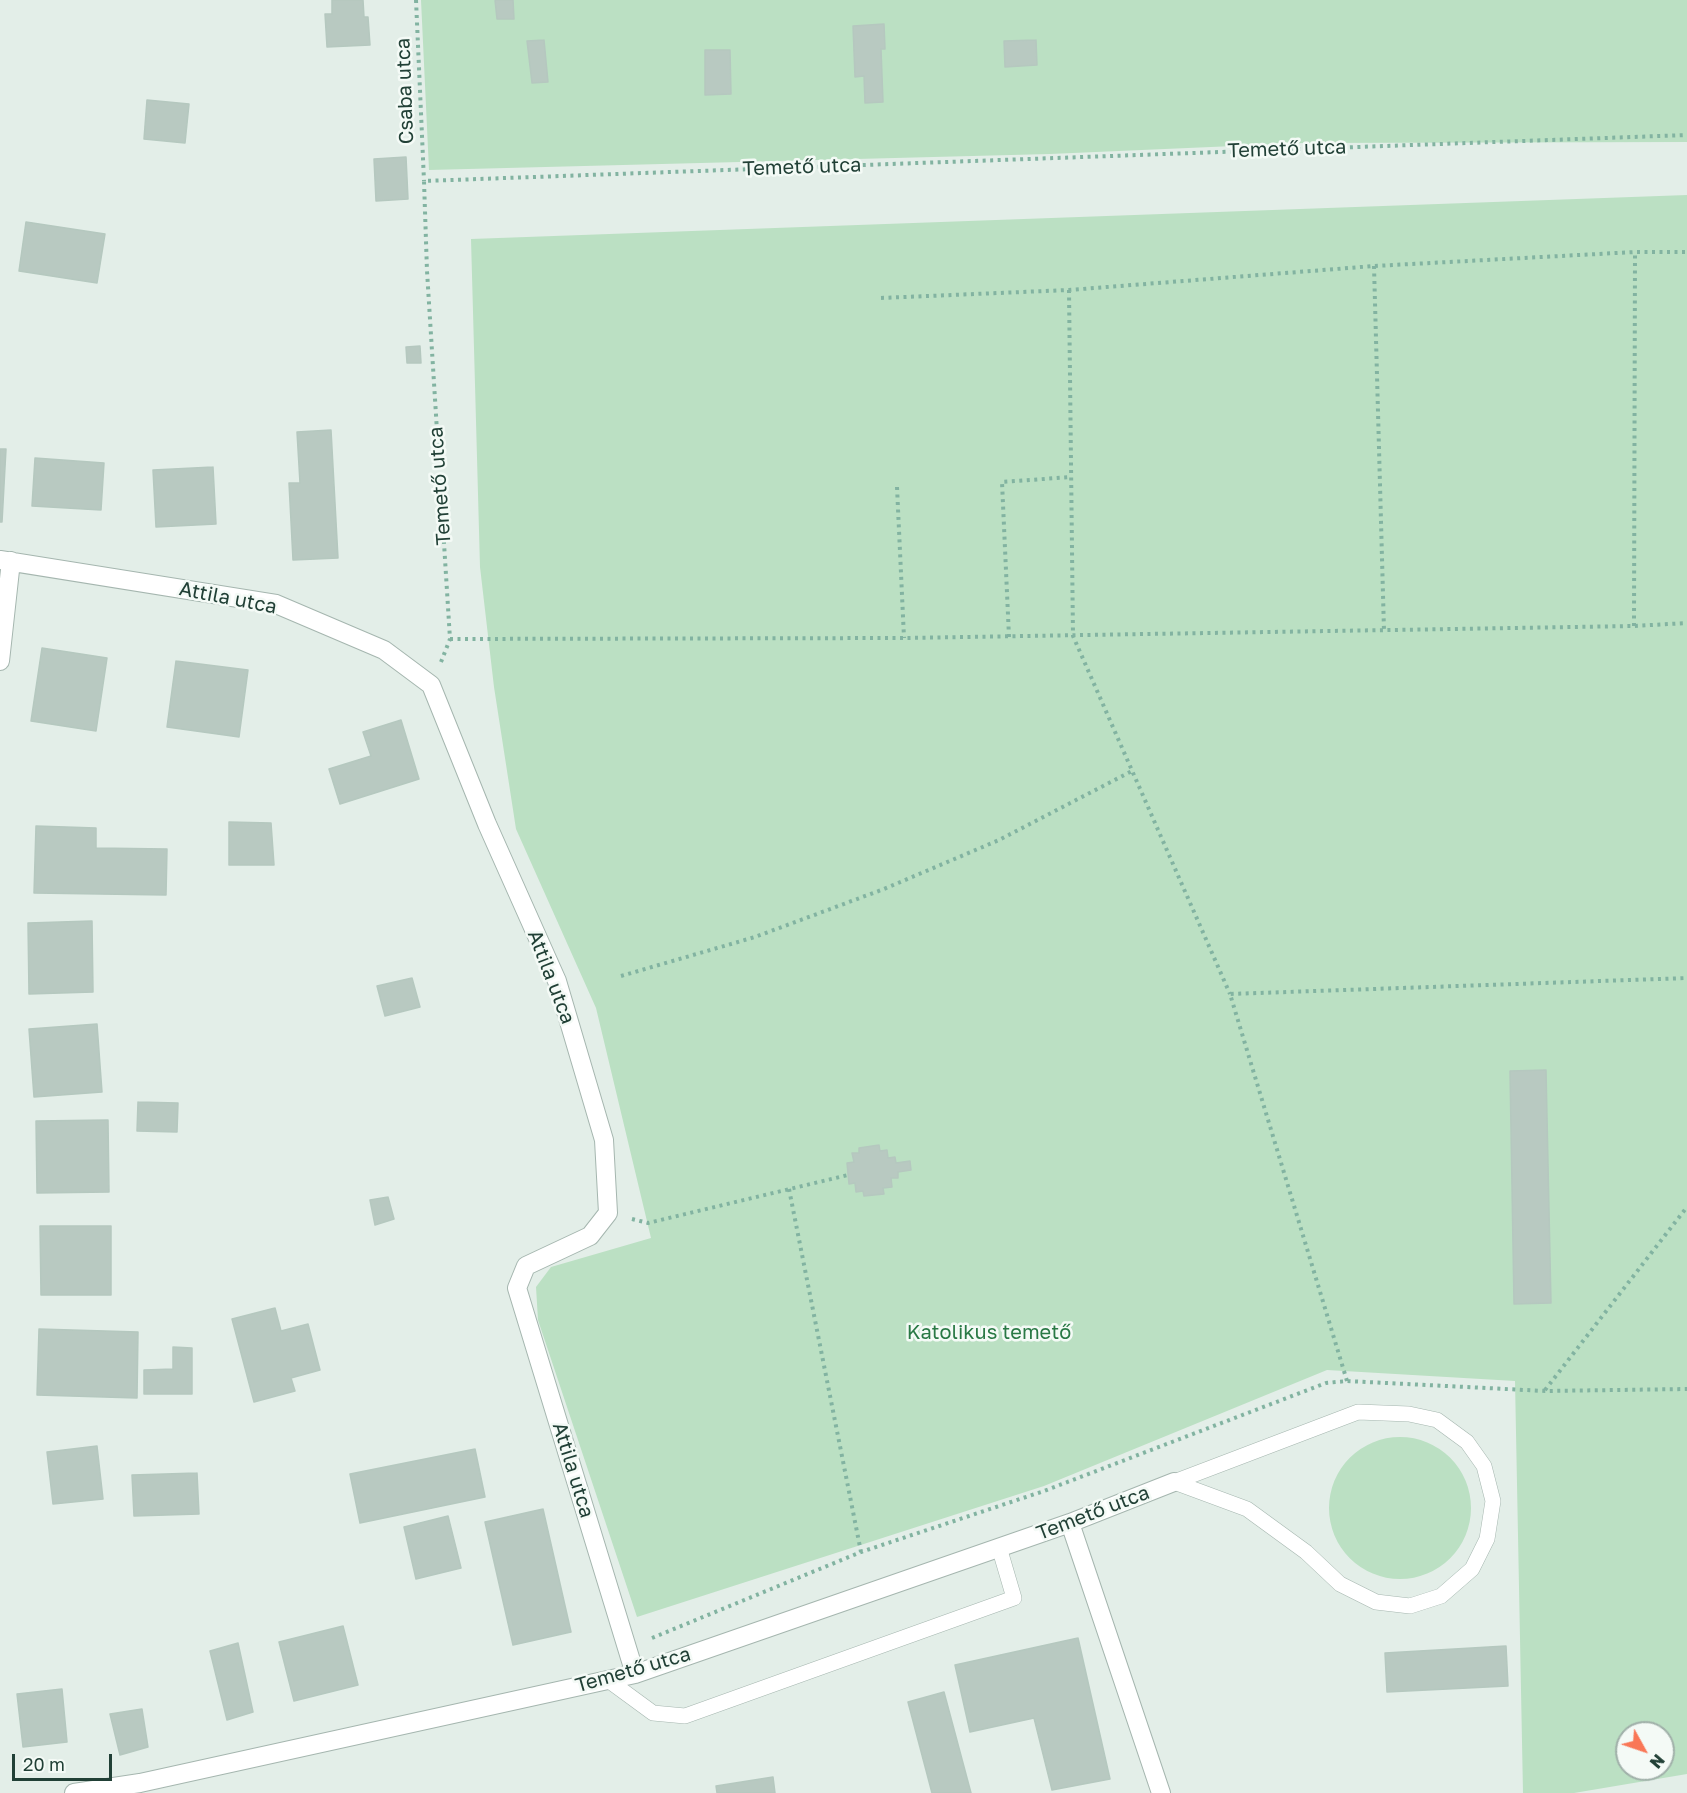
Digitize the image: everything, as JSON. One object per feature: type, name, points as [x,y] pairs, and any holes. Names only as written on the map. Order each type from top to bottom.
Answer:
[{"type":"street","points":[[0,661],[6,560]]},
{"type":"street","name":"Attila utca","points":[[6,560],[276,604],[384,650],[431,685],[487,824],[557,981],[604,1140],[608,1213],[590,1236],[526,1266],[518,1288],[635,1674]]},
{"type":"street","name":"Temető utca","points":[[74,1793],[140,1783],[635,1674],[1070,1523],[1174,1482]]},
{"type":"street","points":[[1070,1523],[1161,1793]]},
{"type":"lane","name":"Temető utca","points":[[1358,1412],[1409,1414],[1437,1420],[1467,1442],[1484,1466],[1493,1501],[1487,1539],[1472,1569],[1441,1596],[1410,1606],[1376,1602],[1340,1584],[1306,1552],[1247,1509],[1174,1482],[1358,1412]]},
{"type":"lane","points":[[608,1680],[652,1713],[685,1716],[1014,1598],[999,1547]]},
{"type":"path","name":"Csaba utca","points":[[416,0],[423,181]]},
{"type":"path","name":"Temető utca","points":[[431,685],[450,639],[423,181],[1687,135]]},
{"type":"path","points":[[881,298],[1069,290],[1374,266],[1635,252],[1687,252]]},
{"type":"path","points":[[1634,626],[1635,252]]},
{"type":"path","points":[[1374,266],[1384,631]]},
{"type":"path","points":[[1069,290],[1073,636],[1230,994],[1347,1381]]},
{"type":"path","points":[[1009,636],[1002,482],[1071,477]]},
{"type":"path","points":[[897,487],[904,638]]},
{"type":"path","points":[[450,639],[1073,636],[1687,624]]},
{"type":"path","points":[[621,976],[755,937],[884,889],[999,840],[1132,771]]},
{"type":"path","points":[[1230,994],[1687,978]]},
{"type":"path","points":[[608,1213],[648,1223],[848,1175]]},
{"type":"path","points":[[789,1190],[861,1552]]},
{"type":"path","points":[[1545,1391],[1687,1207]]},
{"type":"path","points":[[627,1648],[861,1552],[1044,1491],[1326,1383],[1347,1381],[1545,1391],[1687,1389]]},
{"type":"green space","points":[[421,0],[1687,0],[1687,142],[1303,143],[1050,154],[429,170]]},
{"type":"green space","name":"Katolikus temető","points":[[1687,195],[1687,1774],[1675,1776],[1675,1721],[1615,1721],[1615,1781],[1645,1781],[1574,1793],[1523,1793],[1515,1381],[1327,1370],[1044,1486],[637,1617],[538,1320],[536,1287],[551,1267],[651,1238],[596,1008],[516,829],[494,687],[480,567],[471,239]]},
{"type":"green space","points":[[1400,1437],[1427,1442],[1450,1458],[1466,1481],[1471,1508],[1466,1535],[1450,1558],[1427,1574],[1400,1579],[1373,1574],[1350,1558],[1334,1535],[1329,1508],[1334,1481],[1350,1458],[1373,1442]]},
{"type":"building","points":[[332,0],[363,0],[364,17],[368,17],[370,45],[327,47],[325,14],[332,14]]},
{"type":"building","points":[[495,0],[513,0],[514,19],[497,19]]},
{"type":"building","points":[[884,24],[885,49],[881,49],[883,102],[865,103],[864,76],[855,77],[853,26]]},
{"type":"building","points":[[544,40],[548,82],[532,83],[527,41]]},
{"type":"building","points":[[1036,40],[1037,65],[1005,67],[1004,41]]},
{"type":"building","points":[[705,50],[730,50],[731,94],[705,95]]},
{"type":"building","points":[[147,100],[189,104],[185,143],[144,139]]},
{"type":"building","points":[[406,157],[408,199],[376,201],[374,159]]},
{"type":"building","points":[[26,222],[105,234],[97,283],[19,271]]},
{"type":"building","points":[[420,346],[421,363],[407,363],[406,347]]},
{"type":"building","points":[[331,430],[338,558],[293,560],[289,483],[300,483],[297,432]]},
{"type":"building","points":[[0,449],[6,449],[2,522],[0,522]]},
{"type":"building","points":[[35,458],[104,463],[101,510],[32,506]]},
{"type":"building","points":[[213,467],[216,524],[156,527],[153,470]]},
{"type":"building","points":[[42,648],[107,658],[96,731],[31,721]]},
{"type":"building","points":[[176,661],[248,670],[239,737],[167,727]]},
{"type":"building","points":[[401,720],[419,779],[340,804],[329,769],[371,756],[363,732]]},
{"type":"building","points":[[229,822],[271,823],[274,865],[229,865]]},
{"type":"building","points":[[36,826],[96,828],[96,848],[167,849],[166,895],[34,893]]},
{"type":"building","points":[[92,921],[93,992],[29,994],[28,923]]},
{"type":"building","points":[[412,978],[420,1007],[385,1016],[377,986]]},
{"type":"building","points":[[97,1024],[102,1092],[34,1097],[29,1029]]},
{"type":"building","points":[[1546,1070],[1551,1303],[1514,1304],[1510,1071]]},
{"type":"building","points":[[138,1102],[178,1103],[177,1132],[137,1131]]},
{"type":"building","points":[[108,1120],[109,1192],[37,1193],[36,1121]]},
{"type":"building","points":[[879,1145],[880,1151],[887,1150],[888,1158],[895,1157],[896,1163],[910,1161],[911,1170],[898,1172],[898,1178],[891,1178],[892,1187],[883,1188],[884,1194],[864,1196],[863,1191],[856,1192],[855,1183],[849,1184],[847,1163],[854,1162],[852,1153],[859,1153],[859,1148]]},
{"type":"building","points":[[388,1197],[394,1219],[375,1225],[370,1200]]},
{"type":"building","points":[[40,1226],[111,1226],[111,1295],[41,1295]]},
{"type":"building","points":[[275,1308],[281,1331],[308,1324],[320,1370],[291,1378],[295,1391],[254,1402],[232,1319]]},
{"type":"building","points":[[39,1329],[138,1332],[137,1398],[37,1395]]},
{"type":"building","points":[[173,1347],[192,1348],[192,1394],[144,1394],[144,1370],[173,1369]]},
{"type":"building","points":[[97,1446],[103,1499],[53,1504],[47,1452]]},
{"type":"building","points":[[475,1449],[485,1497],[360,1523],[350,1474]]},
{"type":"building","points":[[197,1473],[199,1514],[134,1516],[132,1475]]},
{"type":"building","points":[[543,1509],[571,1632],[513,1645],[485,1522]]},
{"type":"building","points":[[448,1516],[461,1568],[416,1579],[404,1527]]},
{"type":"building","points":[[343,1626],[358,1685],[294,1701],[279,1642]]},
{"type":"building","points":[[1078,1638],[1110,1779],[1052,1790],[1034,1718],[970,1732],[955,1665]]},
{"type":"building","points":[[238,1643],[253,1712],[227,1720],[210,1651]]},
{"type":"building","points":[[1506,1646],[1508,1686],[1387,1692],[1385,1653]]},
{"type":"building","points":[[62,1689],[67,1742],[23,1747],[17,1694]]},
{"type":"building","points":[[944,1692],[971,1793],[932,1793],[908,1702]]},
{"type":"building","points":[[142,1709],[148,1747],[120,1755],[110,1714]]},
{"type":"building","points":[[773,1777],[775,1793],[717,1793],[716,1786]]}]
